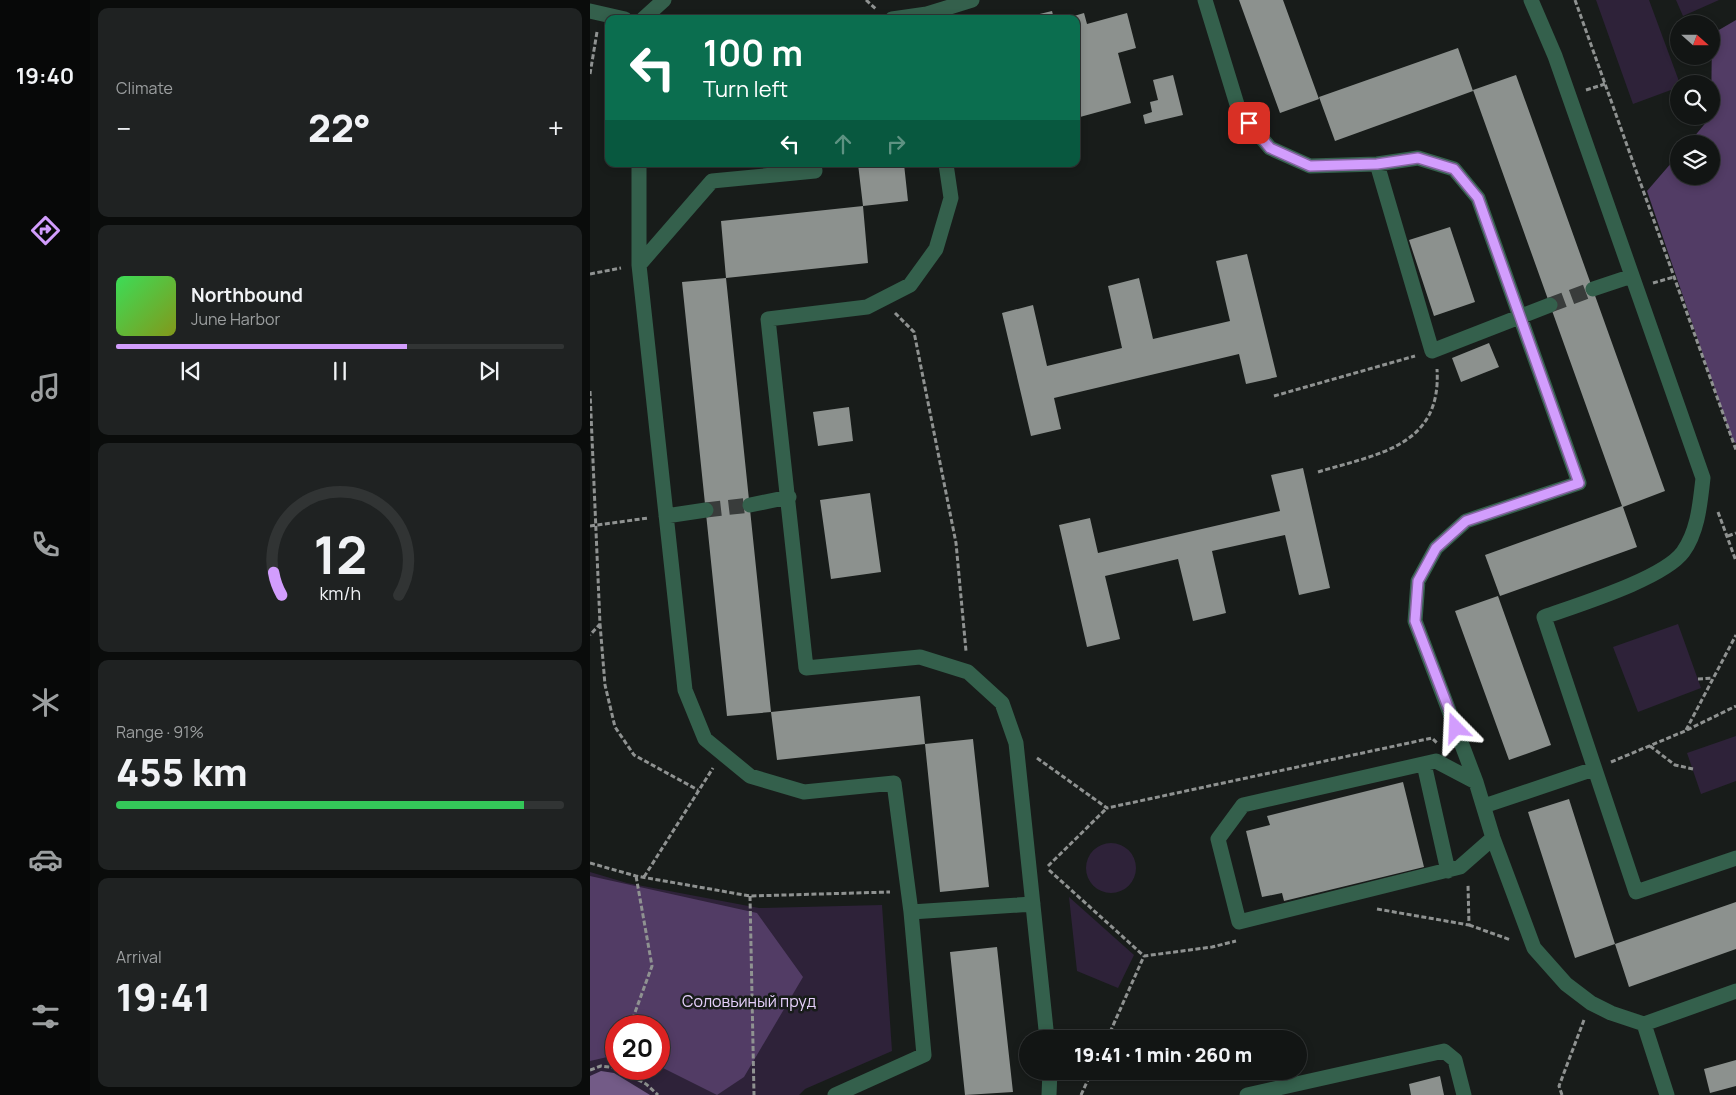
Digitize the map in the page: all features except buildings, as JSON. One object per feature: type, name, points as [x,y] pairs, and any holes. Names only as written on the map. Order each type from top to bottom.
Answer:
[{"type":"lane","points":[[647,15],[664,0]]},
{"type":"lane","points":[[931,15],[972,0]]},
{"type":"lane","points":[[1205,0],[1239,111],[1270,148],[1310,166],[1377,164],[1418,158],[1454,169],[1478,198],[1579,483],[1466,521],[1436,548],[1418,581],[1415,621],[1476,782],[1492,838],[1534,948],[1566,984],[1591,1003],[1611,1013],[1644,1024],[1736,991]]},
{"type":"lane","points":[[1531,0],[1555,56],[1703,478],[1698,519],[1682,553],[1653,575],[1544,617],[1636,892],[1736,858]]},
{"type":"lane","points":[[593,9],[612,15]]},
{"type":"lane","points":[[1377,164],[1432,351],[1550,305]]},
{"type":"lane","points":[[639,167],[638,265],[685,690],[705,739],[750,776],[804,792],[894,783],[911,912],[924,1054],[835,1095]]},
{"type":"lane","points":[[638,265],[712,182],[815,171],[814,167]]},
{"type":"lane","points":[[946,167],[951,198],[936,248],[910,285],[867,308],[768,319],[789,497],[806,668],[920,657],[968,672],[1002,703],[1016,743],[1045,1030]]},
{"type":"lane","points":[[1592,289],[1632,276]]},
{"type":"lane","points":[[750,505],[789,497]]},
{"type":"lane","points":[[666,516],[706,510]]},
{"type":"lane","points":[[1476,782],[1436,761],[1243,805],[1218,839],[1239,922],[1448,871],[1460,867],[1492,838]]},
{"type":"lane","points":[[1424,764],[1448,871]]},
{"type":"lane","points":[[1484,806],[1594,769]]},
{"type":"lane","points":[[911,912],[1033,904]]},
{"type":"lane","points":[[1644,1024],[1667,1095]]},
{"type":"lane","points":[[1247,1095],[1444,1051],[1455,1060],[1464,1095]]},
{"type":"lane","points":[[1049,1095],[1050,1080]]},
{"type":"path","points":[[1575,0],[1736,450]]},
{"type":"path","points":[[590,74],[593,9]]},
{"type":"path","points":[[590,274],[638,265]]},
{"type":"path","points":[[882,300],[914,332],[956,543],[968,672]]},
{"type":"path","points":[[1274,396],[1432,351],[1437,366],[1438,387],[1435,402],[1428,419],[1418,432],[1393,449],[1318,472]]},
{"type":"path","points":[[590,390],[600,624],[605,685],[616,726],[634,755],[698,790]]},
{"type":"path","points":[[1703,478],[1728,536],[1736,561]]},
{"type":"path","points":[[590,526],[666,516]]},
{"type":"path","points":[[1728,536],[1736,533]]},
{"type":"path","points":[[590,635],[600,624]]},
{"type":"path","points":[[1686,731],[1736,636]]},
{"type":"path","points":[[1698,679],[1713,678]]},
{"type":"path","points":[[1594,769],[1686,731],[1736,706]]},
{"type":"path","points":[[1030,880],[1046,868],[1106,808],[1432,738],[1438,744]]},
{"type":"path","points":[[1016,743],[1106,808]]},
{"type":"path","points":[[1650,746],[1675,765],[1693,769]]},
{"type":"path","points":[[644,878],[722,753]]},
{"type":"path","points":[[590,863],[644,878],[750,896],[908,891]]},
{"type":"path","points":[[634,1015],[652,966],[636,876]]},
{"type":"path","points":[[750,896],[754,1095]]},
{"type":"path","points":[[1469,925],[1534,948]]},
{"type":"path","points":[[1111,1030],[1144,956]]},
{"type":"path","points":[[1562,1095],[1559,1086],[1591,1003]]},
{"type":"path","points":[[590,1070],[605,1067]]},
{"type":"path","points":[[638,1080],[658,1095]]},
{"type":"path","points":[[1081,1095],[1088,1080]]},
{"type":"green space","points":[[1596,0],[1649,0],[1670,57],[1670,65],[1673,65],[1677,75],[1670,75],[1670,90],[1633,104]]},
{"type":"green space","points":[[1676,0],[1719,0],[1685,15],[1683,15]]},
{"type":"green space","points":[[1736,20],[1736,443],[1733,442],[1647,191],[1670,164],[1670,185],[1720,185],[1720,135],[1696,135],[1704,125],[1720,125],[1720,75],[1712,75],[1712,65],[1720,65],[1720,29]]},
{"type":"green space","points":[[1678,624],[1701,688],[1638,712],[1613,647]]},
{"type":"green space","points":[[1736,736],[1736,781],[1701,794],[1687,753]]},
{"type":"green space","points":[[1111,843],[1129,850],[1136,868],[1129,886],[1111,893],[1093,886],[1086,868],[1093,850]]},
{"type":"green space","name":"Соловьиный пруд","points":[[590,872],[627,883],[759,908],[882,905],[892,1051],[805,1089],[799,1095],[590,1095]]},
{"type":"green space","points":[[590,876],[757,913],[803,977],[744,1077],[717,1095],[670,1072],[670,1015],[605,1015],[605,1058],[590,1061]]},
{"type":"green space","points":[[1069,897],[1134,955],[1118,988],[1077,971]]},
{"type":"shaded area","points":[[601,1071],[605,1072],[605,1080],[625,1080],[650,1095],[590,1095],[590,1076]]},
{"type":"tunnel","points":[[1550,305],[1593,289]]},
{"type":"tunnel","points":[[706,510],[750,505]]},
{"type":"route","points":[[1249,123],[1270,148],[1310,166],[1377,164],[1418,158],[1454,169],[1478,198],[1579,483],[1466,521],[1436,548],[1418,581],[1415,621],[1456,728]]}]
